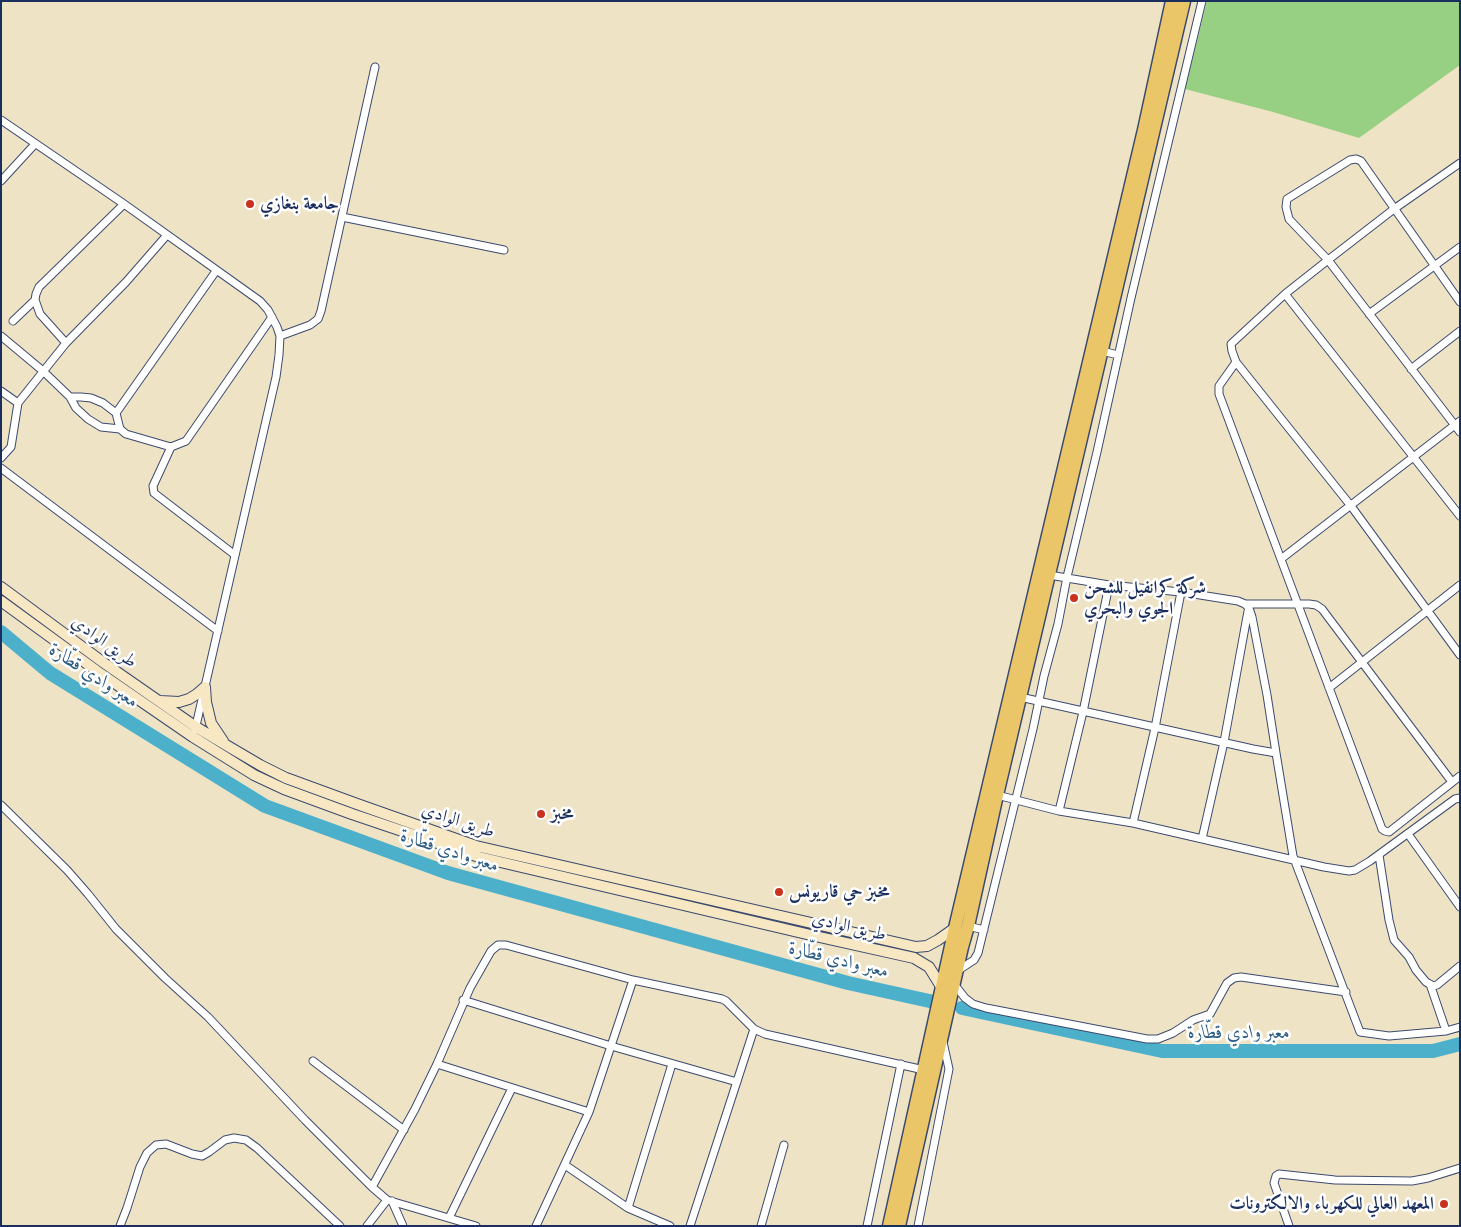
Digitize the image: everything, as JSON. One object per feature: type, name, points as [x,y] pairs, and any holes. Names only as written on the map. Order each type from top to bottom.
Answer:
[{"type":"highway","points":[[899,1226],[942,1034],[955,928],[1144,130],[1172,1]]},
{"type":"highway","points":[[889,1226],[924,1070],[948,986],[957,971],[968,926],[997,794],[1184,1]]},
{"type":"main road","name":"طريق الوادي","points":[[1,587],[158,700],[196,726],[260,765],[286,778],[499,857]]},
{"type":"main road","name":"طريق الوادي","points":[[1,601],[97,672],[194,737],[254,775],[284,789],[458,851],[499,857],[614,883],[700,897],[916,947]]},
{"type":"main road","points":[[158,700],[179,702],[189,699],[204,686]]},
{"type":"main road","points":[[204,686],[211,723],[222,740],[231,748]]},
{"type":"main road","name":"طريق الوادي","points":[[614,883],[696,908],[914,958],[929,967],[948,986]]},
{"type":"main road","points":[[696,908],[700,897]]},
{"type":"main road","points":[[914,958],[916,947],[927,946],[955,928]]},
{"type":"street","points":[[957,971],[974,960],[978,953],[984,930],[1040,701],[1131,298],[1202,1]]},
{"type":"street","points":[[280,336],[310,325],[318,319],[321,311],[375,67]]},
{"type":"street","points":[[1,120],[124,204],[260,301],[272,317],[280,336],[276,377],[204,686],[194,737]]},
{"type":"street","points":[[1,181],[35,144]]},
{"type":"street","points":[[1460,302],[1361,161],[1356,158],[1287,199],[1286,207],[1289,219],[1328,260],[1411,369],[1457,423],[1460,432]]},
{"type":"street","points":[[1460,163],[1394,209],[1328,260],[1285,294],[1231,344],[1236,362],[1350,506],[1460,655]]},
{"type":"street","points":[[12,321],[35,300],[39,287],[124,204]]},
{"type":"street","points":[[342,217],[504,250]]},
{"type":"street","points":[[1,458],[11,447],[18,403],[66,344],[126,282],[167,235]]},
{"type":"street","points":[[1369,314],[1460,247]]},
{"type":"street","points":[[116,413],[216,271]]},
{"type":"street","points":[[1285,294],[1460,516]]},
{"type":"street","points":[[35,300],[40,314],[66,344]]},
{"type":"street","points":[[1,336],[43,371],[88,419],[101,427],[120,429],[126,434],[171,447],[178,446],[186,441],[272,317]]},
{"type":"street","points":[[1411,369],[1460,331]]},
{"type":"street","points":[[1102,351],[1118,355]]},
{"type":"street","points":[[1236,362],[1219,386],[1219,394],[1382,829],[1389,832],[1460,776]]},
{"type":"street","points":[[1,391],[18,403]]},
{"type":"street","points":[[70,398],[91,398],[103,403],[116,413],[120,429]]},
{"type":"street","points":[[1281,559],[1457,423]]},
{"type":"street","points":[[171,447],[153,486],[154,493],[235,555]]},
{"type":"street","points":[[1,468],[218,631]]},
{"type":"street","points":[[1049,575],[1181,592],[1238,601],[1247,606],[1309,604],[1322,609],[1452,782]]},
{"type":"street","points":[[1059,811],[1109,584]]},
{"type":"street","points":[[1328,688],[1460,585]]},
{"type":"street","points":[[1133,823],[1155,728],[1181,592]]},
{"type":"street","points":[[1202,839],[1224,742],[1247,606]]},
{"type":"street","points":[[1247,606],[1268,695],[1295,861],[1360,1032],[1389,1036],[1446,1031],[1460,1027]]},
{"type":"street","points":[[1020,697],[1155,728],[1276,752]]},
{"type":"street","points":[[997,794],[1059,811],[1133,823],[1341,871],[1355,870],[1379,855],[1455,799],[1460,798]]},
{"type":"street","points":[[1,805],[67,870],[116,929],[165,978],[208,1017],[372,1188],[390,1200],[476,1226]]},
{"type":"street","points":[[1408,834],[1460,907]]},
{"type":"street","points":[[1379,855],[1394,940],[1416,970],[1430,984],[1446,1031]]},
{"type":"street","points":[[968,926],[984,930]]},
{"type":"street","points":[[372,1188],[437,1064],[463,1000],[491,951],[502,944],[633,980],[722,999],[754,1029],[765,1034],[924,1070]]},
{"type":"street","points":[[1430,984],[1437,985],[1460,966]]},
{"type":"street","points":[[948,986],[973,1004],[986,1008],[1147,1039],[1158,1039],[1193,1020],[1210,1014],[1227,983],[1234,978],[1346,992]]},
{"type":"street","points":[[536,1226],[589,1112],[633,980]]},
{"type":"street","points":[[463,1000],[611,1046],[737,1082]]},
{"type":"street","points":[[690,1226],[754,1029]]},
{"type":"street","points":[[918,1226],[949,1069],[942,1034]]},
{"type":"street","points":[[313,1061],[404,1130]]},
{"type":"street","points":[[437,1064],[589,1112]]},
{"type":"street","points":[[628,1208],[672,1064]]},
{"type":"street","points":[[867,1226],[901,1064]]},
{"type":"street","points":[[449,1218],[512,1088]]},
{"type":"street","points":[[120,1226],[140,1167],[147,1153],[156,1145],[166,1144],[202,1156],[225,1140],[234,1138],[246,1140],[257,1148],[340,1226]]},
{"type":"street","points":[[761,1226],[784,1145]]},
{"type":"street","points":[[565,1165],[628,1208],[670,1226]]},
{"type":"street","points":[[913,1168],[929,1170]]},
{"type":"street","points":[[1289,1226],[1274,1182],[1274,1179],[1279,1174],[1335,1180],[1412,1181],[1460,1168]]},
{"type":"street","points":[[368,1226],[390,1200]]},
{"type":"street","points":[[390,1200],[402,1226]]},
{"type":"green space","points":[[1207,1],[1460,1],[1460,65],[1359,138],[1273,112],[1185,89]]},
{"type":"waterway","name":"معبر وادي قطّارة","points":[[1,632],[50,673],[265,806],[448,873],[848,983],[934,1002]]},
{"type":"waterway","name":"معبر وادي قطّارة","points":[[962,1008],[1162,1051],[1433,1051],[1460,1044]]},
{"type":"place","name":"جامعة بنغازي","points":[[250,204]]},
{"type":"place","name":"شركة كرانفيل للشحن الجوي والبحري","points":[[1074,598]]},
{"type":"place","name":"مخبز","points":[[541,814]]},
{"type":"place","name":"مخبز حي قاريونس","points":[[779,892]]},
{"type":"place","name":"المعهد العالي للكهرباء والالكترونات","points":[[1444,1204]]}]
